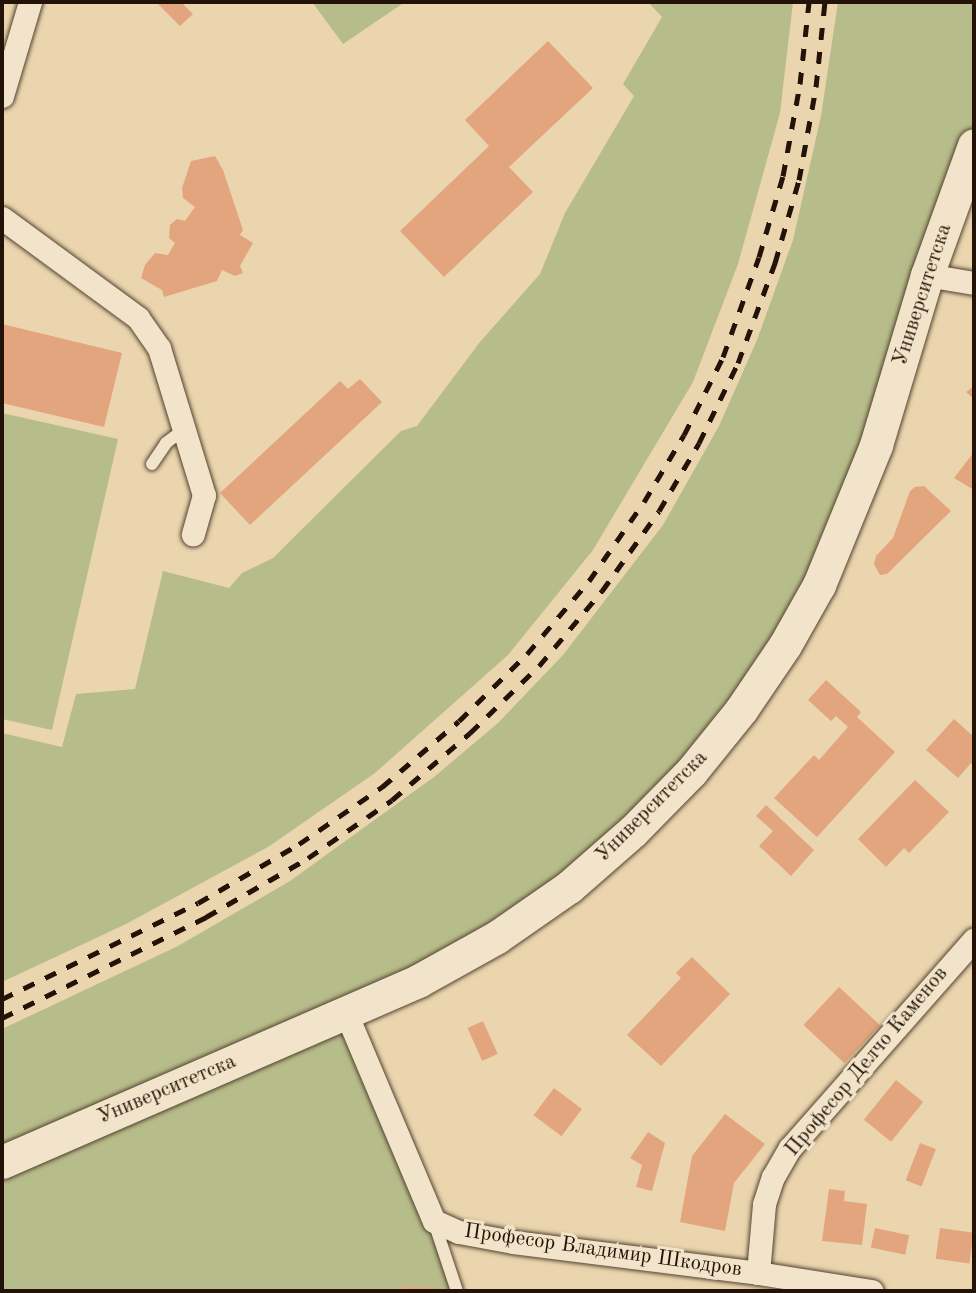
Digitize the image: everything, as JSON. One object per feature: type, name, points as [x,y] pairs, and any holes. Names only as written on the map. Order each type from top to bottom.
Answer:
[{"type":"street","points":[[2,96],[30,2]]},
{"type":"street","name":"Университетска","points":[[2,1162],[418,981],[497,937],[569,887],[633,831],[691,772],[741,710],[785,645],[819,584],[876,444],[927,275],[974,145]]},
{"type":"street","points":[[2,218],[138,318],[159,348],[182,431],[204,495],[193,534]]},
{"type":"street","points":[[927,275],[974,284]]},
{"type":"street","name":"Професор Делчо Каменов","points":[[758,1273],[764,1204],[774,1177],[790,1148],[974,939]]},
{"type":"street","name":"Професор Владимир Шкодров","points":[[346,1013],[434,1221],[459,1232],[513,1242],[758,1273],[872,1291]]},
{"type":"lane","points":[[152,464],[166,443],[182,431]]},
{"type":"lane","points":[[434,1221],[457,1291]]},
{"type":"green space","points":[[312,2],[405,2],[343,44]]},
{"type":"green space","points":[[648,2],[793,2],[780,113],[738,264],[693,382],[593,550],[508,655],[375,773],[268,847],[126,924],[2,982],[2,733],[62,747],[76,694],[135,689],[163,571],[229,588],[242,573],[273,558],[401,431],[417,426],[480,342],[540,274],[565,213],[634,96],[623,84],[662,17]]},
{"type":"green space","points":[[838,2],[974,2],[974,145],[819,584],[633,831],[346,1013],[457,1291],[2,1291],[2,1029],[178,946],[290,881],[434,777],[498,723],[563,655],[663,525],[719,426],[757,340],[793,240],[821,116]]},
{"type":"green space","points":[[2,413],[118,439],[52,730],[2,719]]},
{"type":"building","points":[[156,2],[181,2],[193,14],[180,26]]},
{"type":"building","points":[[548,41],[593,88],[509,167],[533,192],[444,277],[400,231],[489,146],[465,120]]},
{"type":"building","points":[[215,156],[223,170],[243,230],[240,235],[253,243],[240,266],[243,273],[235,276],[222,270],[217,281],[164,297],[162,290],[141,278],[145,265],[155,253],[168,255],[175,243],[169,238],[170,225],[177,219],[185,221],[195,207],[183,198],[182,188],[191,161]]},
{"type":"building","points":[[2,324],[122,353],[104,427],[2,403]]},
{"type":"building","points":[[360,379],[382,402],[250,525],[220,493],[340,381],[348,389]]},
{"type":"building","points":[[974,386],[974,399],[966,392]]},
{"type":"building","points":[[974,452],[974,490],[954,478]]},
{"type":"building","points":[[924,486],[951,511],[887,574],[880,575],[874,564],[876,556],[893,538],[910,491]]},
{"type":"building","points":[[826,680],[861,712],[857,717],[895,752],[817,837],[774,798],[814,755],[819,760],[848,727],[836,716],[831,721],[808,700]]},
{"type":"building","points":[[954,719],[974,737],[974,766],[971,763],[958,778],[926,750]]},
{"type":"building","points":[[915,780],[949,812],[909,853],[904,848],[886,867],[858,839]]},
{"type":"building","points":[[766,805],[814,850],[791,876],[759,846],[773,831],[756,816]]},
{"type":"building","points":[[692,957],[730,994],[661,1066],[627,1035],[681,978],[676,973]]},
{"type":"building","points":[[839,987],[880,1025],[844,1063],[804,1025]]},
{"type":"building","points":[[483,1021],[498,1054],[482,1061],[467,1028]]},
{"type":"building","points":[[896,1080],[923,1102],[891,1142],[864,1120]]},
{"type":"building","points":[[554,1088],[582,1109],[561,1136],[534,1115]]},
{"type":"building","points":[[725,1114],[765,1144],[734,1183],[725,1231],[680,1222],[692,1156]]},
{"type":"building","points":[[648,1132],[665,1143],[652,1191],[636,1187],[642,1165],[630,1158]]},
{"type":"building","points":[[920,1143],[936,1149],[922,1186],[906,1180]]},
{"type":"building","points":[[829,1189],[845,1191],[844,1201],[867,1204],[862,1245],[822,1241]]},
{"type":"building","points":[[875,1228],[909,1235],[905,1255],[871,1248]]},
{"type":"building","points":[[940,1228],[974,1233],[969,1263],[936,1259]]},
{"type":"building","points":[[402,1286],[449,1289],[402,1291]]},
{"type":"railway","points":[[2,999],[198,903],[299,844],[382,787],[459,721],[527,654],[589,581],[644,502],[684,435],[723,357],[759,257],[783,176],[800,84],[809,2]]},
{"type":"railway","points":[[2,1018],[206,917],[308,858],[392,800],[470,733],[539,666],[602,591],[659,511],[699,443],[738,363],[775,263],[799,180],[816,87],[825,2]]}]
